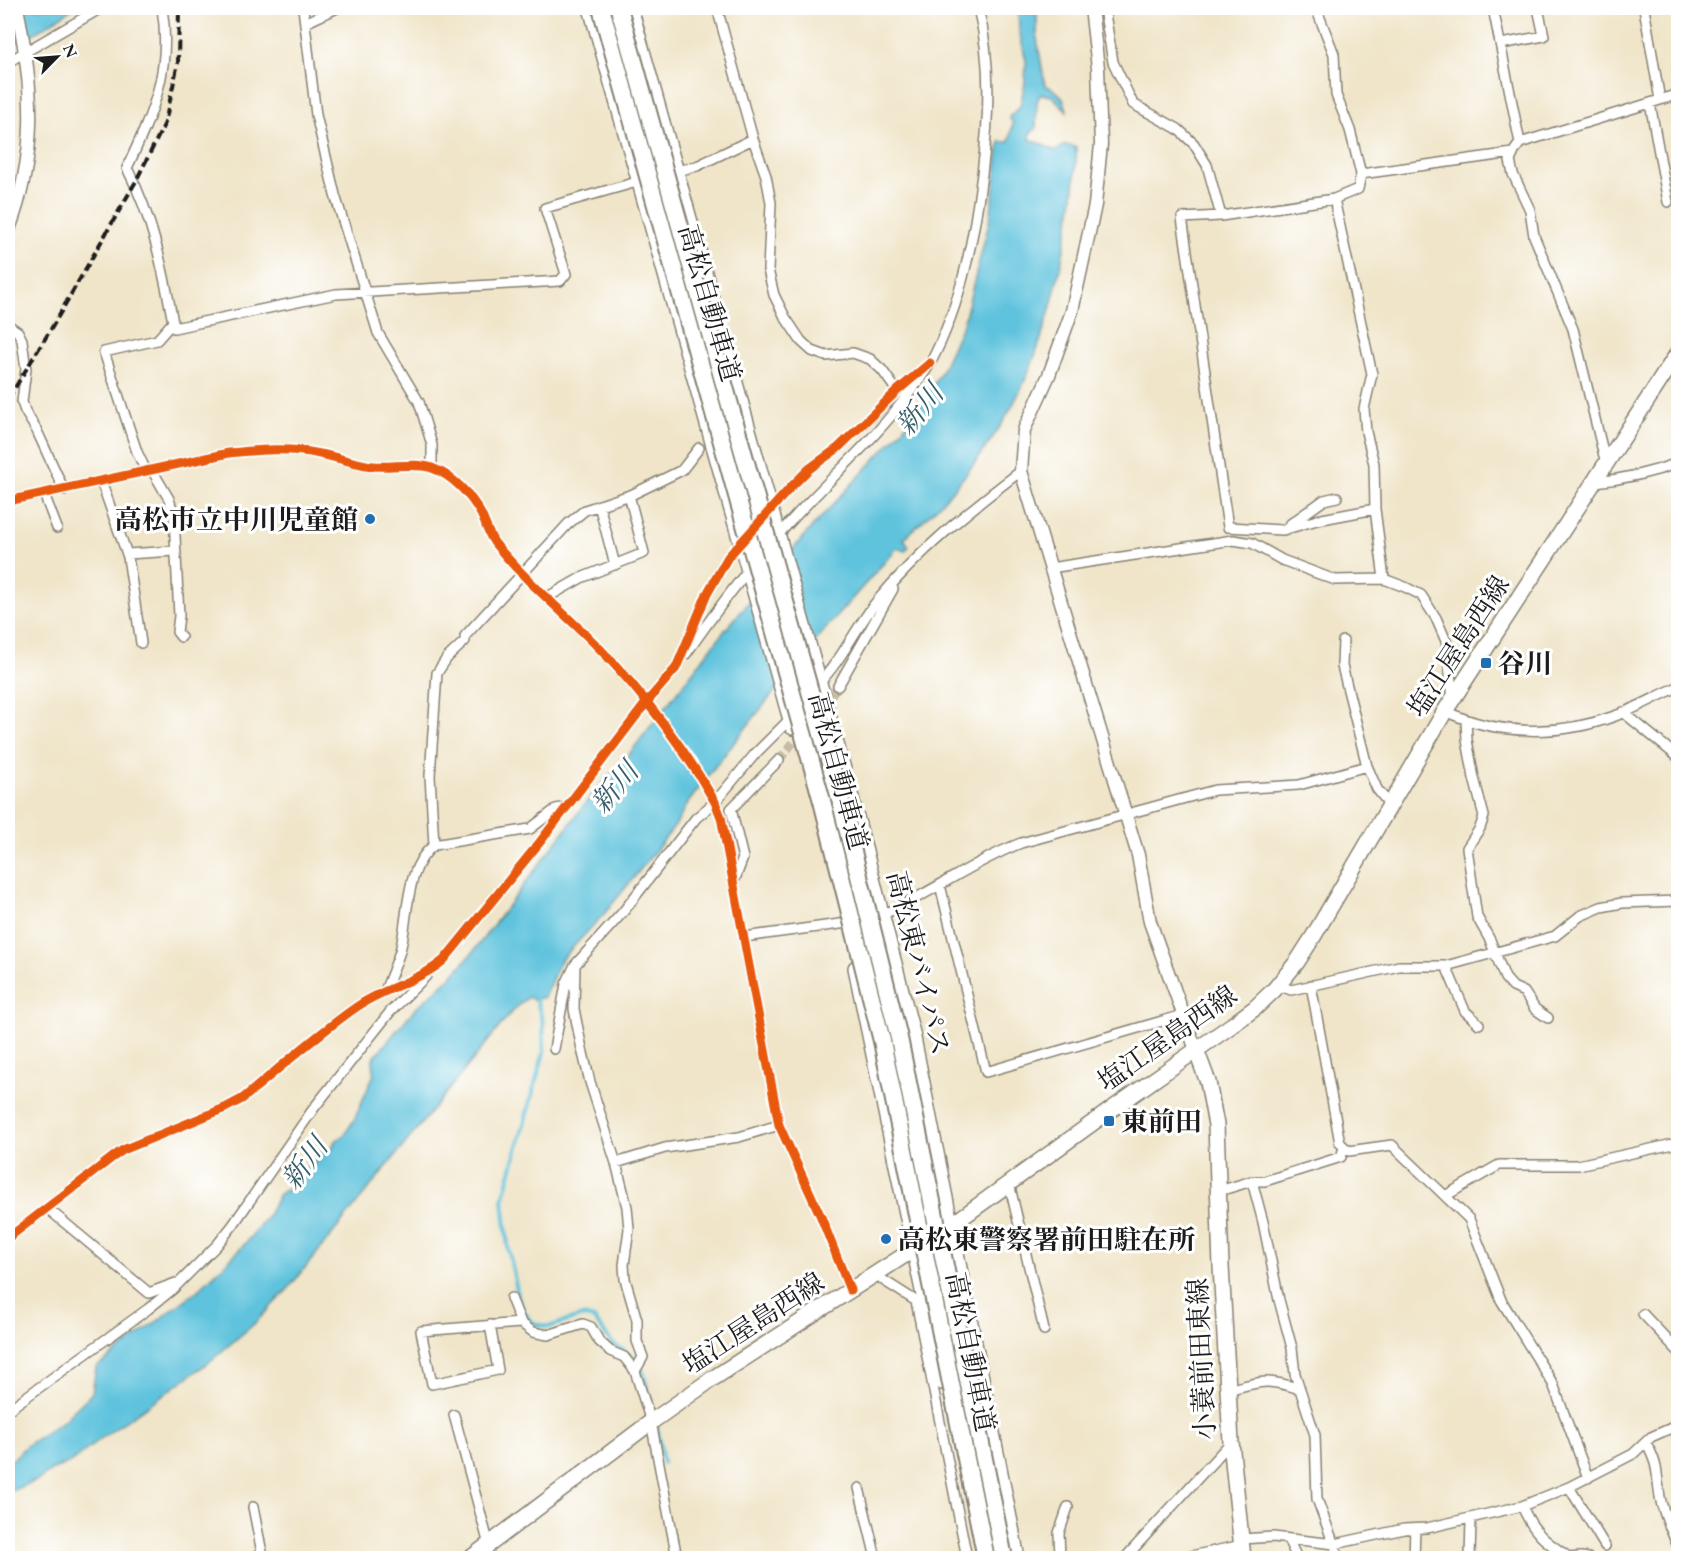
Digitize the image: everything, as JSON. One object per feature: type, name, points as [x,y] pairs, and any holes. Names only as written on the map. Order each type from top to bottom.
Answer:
[{"type":"highway","name":"高松自動車道","points":[[601,8],[822,801],[853,921],[882,1041],[986,1558]]},
{"type":"highway","name":"高松自動車道","points":[[619,8],[839,795],[869,913],[899,1038],[1004,1558]]},
{"type":"main road","points":[[591,8],[749,576],[815,802],[846,924],[978,1558]]},
{"type":"main road","name":"高松東バイパス","points":[[630,8],[883,915],[912,1033],[1017,1558]]},
{"type":"main road","name":"塩江屋島西線","points":[[471,1558],[651,1422],[712,1379],[950,1226],[1255,1008],[1297,962],[1450,704],[1678,353]]},
{"type":"main road","name":"小蓑前田東線","points":[[1196,1050],[1214,1106],[1231,1442],[1242,1547]]},
{"type":"street","points":[[8,232],[20,201],[30,149],[31,99],[26,50],[18,8]]},
{"type":"street","points":[[8,62],[102,8]]},
{"type":"street","points":[[162,8],[165,49],[160,82],[151,116],[127,168],[152,230],[174,328],[336,294],[560,281],[566,274],[545,208],[697,166],[753,139]]},
{"type":"street","points":[[303,8],[316,115],[326,162],[378,333],[419,402],[432,445],[432,468]]},
{"type":"street","points":[[304,23],[337,8]]},
{"type":"street","points":[[717,8],[753,139],[766,176],[771,202],[768,270],[774,295],[801,341],[812,351],[826,356],[853,353],[870,359],[882,370],[897,392]]},
{"type":"street","points":[[8,1410],[116,1333],[181,1281],[217,1245],[314,1108],[390,1012],[444,960],[478,919],[749,576],[777,537],[807,503],[868,443],[904,401],[930,363],[951,317],[978,210],[987,135],[988,86],[984,31],[978,8]]},
{"type":"street","points":[[1091,8],[1098,68],[1101,144],[1095,205],[1072,310],[1049,375],[1024,430],[1021,471],[1138,855],[1150,922],[1196,1050]]},
{"type":"street","points":[[1104,8],[1113,62],[1133,104],[1178,129],[1194,144],[1207,165],[1221,216]]},
{"type":"street","points":[[1316,8],[1334,54],[1336,95],[1350,130],[1361,174],[1358,189],[1334,199],[1221,216],[1182,218],[1228,527],[1283,530],[1317,520],[1375,509]]},
{"type":"street","points":[[1493,8],[1520,143]]},
{"type":"street","points":[[1501,44],[1544,36],[1538,8]]},
{"type":"street","points":[[1644,8],[1660,100]]},
{"type":"street","points":[[1606,464],[1573,329],[1534,236],[1530,210],[1513,174],[1510,161],[1520,143],[1678,94]]},
{"type":"street","points":[[1650,103],[1668,202]]},
{"type":"street","points":[[1361,174],[1513,153]]},
{"type":"street","points":[[1334,199],[1372,374],[1364,409],[1366,432],[1374,464],[1375,509],[1384,579]]},
{"type":"street","points":[[173,322],[157,340],[104,352],[137,452],[169,498],[174,516],[179,616],[177,632],[181,637]]},
{"type":"street","points":[[8,324],[18,332],[22,340],[26,369],[22,392],[25,411],[37,431],[64,490]]},
{"type":"street","points":[[790,488],[809,469],[838,448],[930,363]]},
{"type":"street","points":[[434,845],[430,776],[434,698],[437,673],[447,658],[465,641],[465,636],[568,524],[585,510],[629,495],[682,470],[699,448]]},
{"type":"street","points":[[8,501],[229,453],[259,450],[318,453],[372,466],[432,468],[449,477],[467,493],[479,511],[494,544],[522,575],[622,673],[648,705],[713,798],[721,818],[779,1125],[821,1216],[850,1290]]},
{"type":"street","points":[[1595,482],[1648,473],[1678,463]]},
{"type":"street","points":[[817,679],[830,672],[876,603],[900,575],[966,512],[1021,471]]},
{"type":"street","points":[[101,481],[127,554],[141,643]]},
{"type":"street","points":[[44,494],[57,528]]},
{"type":"street","points":[[546,598],[581,578],[644,553],[629,495]]},
{"type":"street","points":[[1050,568],[1233,540],[1275,536],[1324,500],[1337,497]]},
{"type":"street","points":[[599,505],[615,565]]},
{"type":"street","points":[[1233,540],[1252,543],[1282,560],[1335,580],[1384,579],[1421,595],[1436,618],[1446,640],[1450,704],[1463,719],[1484,816],[1480,828],[1467,848],[1477,917],[1505,978],[1513,987],[1524,992],[1535,1009],[1548,1018]]},
{"type":"street","points":[[127,554],[176,551]]},
{"type":"street","points":[[676,668],[707,594],[728,557]]},
{"type":"street","points":[[838,686],[900,575]]},
{"type":"street","points":[[1344,641],[1342,666],[1367,766],[1377,789],[1389,804]]},
{"type":"street","points":[[1463,719],[1516,730],[1556,731],[1594,723],[1678,687]]},
{"type":"street","points":[[554,1049],[566,984],[575,965],[623,912],[696,818],[754,754],[788,711]]},
{"type":"street","points":[[1623,712],[1678,757]]},
{"type":"street","points":[[734,884],[743,858],[731,809],[779,760]]},
{"type":"street","points":[[744,937],[846,924],[883,915],[997,852],[1021,843],[1215,790],[1299,785],[1367,766]]},
{"type":"street","points":[[385,991],[400,950],[414,876],[426,851],[434,845],[530,829],[556,809],[567,807]]},
{"type":"street","points":[[940,885],[986,1072],[1183,1015]]},
{"type":"street","points":[[1278,985],[1291,990],[1399,966],[1446,966],[1555,936],[1580,916],[1601,907],[1622,903],[1678,901]]},
{"type":"street","points":[[575,965],[574,1009],[582,1049],[627,1207],[629,1229],[624,1265],[625,1279],[637,1320],[637,1341],[643,1356],[635,1371]]},
{"type":"street","points":[[1446,966],[1464,1011],[1479,1024]]},
{"type":"street","points":[[8,1238],[123,1150],[242,1099],[359,1005],[430,972]]},
{"type":"street","points":[[1311,985],[1340,1143],[1349,1151],[1392,1145],[1450,1192],[1469,1219],[1501,1300],[1553,1384],[1588,1478]]},
{"type":"street","points":[[616,1163],[665,1148],[739,1137],[779,1125]]},
{"type":"street","points":[[1450,1192],[1499,1165],[1578,1165],[1678,1143]]},
{"type":"street","points":[[1219,1191],[1341,1157],[1344,1148]]},
{"type":"street","points":[[1252,1181],[1300,1389],[1315,1435],[1317,1499],[1339,1558]]},
{"type":"street","points":[[1009,1183],[1044,1330]]},
{"type":"street","points":[[47,1208],[149,1293],[181,1281]]},
{"type":"street","points":[[875,1275],[916,1302],[967,1558]]},
{"type":"street","points":[[511,1298],[521,1323],[533,1332],[548,1335],[583,1324],[591,1327],[599,1341],[610,1351],[624,1357],[635,1371],[651,1422],[676,1558]]},
{"type":"street","points":[[1643,1314],[1678,1351]]},
{"type":"street","points":[[490,1325],[498,1370],[432,1384],[421,1331],[490,1325],[521,1323]]},
{"type":"street","points":[[1228,1390],[1257,1382],[1275,1381],[1300,1389]]},
{"type":"street","points":[[454,1415],[489,1545]]},
{"type":"street","points":[[1182,1558],[1242,1547],[1273,1537],[1335,1544],[1404,1529],[1427,1528],[1472,1519],[1522,1506],[1588,1478],[1633,1454],[1651,1437],[1678,1425]]},
{"type":"street","points":[[1125,1558],[1231,1442]]},
{"type":"street","points":[[1646,1443],[1656,1461],[1660,1498],[1678,1546]]},
{"type":"street","points":[[1569,1487],[1605,1546]]},
{"type":"street","points":[[860,1488],[876,1558]]},
{"type":"street","points":[[1522,1506],[1535,1532],[1546,1543],[1570,1558],[1588,1558]]},
{"type":"street","points":[[253,1507],[263,1558]]},
{"type":"street","points":[[1060,1558],[1059,1533],[1068,1507]]},
{"type":"street","points":[[1470,1558],[1472,1519]]},
{"type":"street","points":[[1414,1558],[1415,1529]]},
{"type":"street","points":[[1288,1539],[1297,1558]]},
{"type":"water","points":[[17,8],[74,8],[8,47],[8,20]]},
{"type":"water","name":"新川","points":[[1018,8],[1037,8],[1037,39],[1045,85],[1060,95],[1067,111],[1052,96],[1041,94],[1037,101],[1036,129],[1030,133],[1030,139],[1056,151],[1065,145],[1076,147],[1076,167],[1072,208],[1050,311],[1020,391],[991,440],[952,491],[904,539],[909,546],[905,551],[897,548],[828,626],[763,706],[707,777],[675,826],[649,859],[604,914],[561,960],[544,997],[533,1000],[529,997],[509,1015],[288,1289],[254,1324],[208,1363],[72,1461],[38,1480],[8,1492],[8,1464],[27,1445],[63,1421],[92,1393],[96,1368],[197,1291],[245,1244],[268,1215],[279,1194],[293,1186],[319,1157],[320,1151],[333,1147],[334,1142],[345,1134],[354,1120],[374,1074],[373,1059],[413,1011],[451,977],[473,952],[591,796],[630,753],[722,634],[804,536],[901,431],[923,402],[942,370],[964,321],[990,219],[1000,142],[1009,142],[1013,123],[1009,117],[1020,106],[1025,83],[1026,61],[1019,29]]},
{"type":"waterway","points":[[535,995],[543,1023],[544,1052],[503,1200],[508,1247],[520,1305],[531,1322],[548,1327],[583,1316],[594,1319],[612,1343],[636,1359],[642,1368],[651,1402]]},
{"type":"waterway","points":[[658,1430],[663,1463]]},
{"type":"tunnel","points":[[769,511],[790,488]]},
{"type":"tunnel","points":[[779,760],[838,686]]},
{"type":"railway","points":[[8,399],[135,183],[165,123],[178,63],[179,8]]},
{"type":"cycle path","points":[[8,1238],[123,1150],[242,1099],[358,1006],[424,974],[444,960],[676,668],[707,594],[728,557],[809,469],[838,448],[897,391],[930,363]]},
{"type":"cycle path","points":[[8,501],[229,453],[274,450],[297,450],[373,466],[425,466],[447,475],[460,486],[477,507],[494,543],[534,586],[600,649],[647,702],[677,742],[715,802],[721,817],[779,1125],[821,1217],[850,1290]]},
{"type":"place","name":"高松市立中川児童館","points":[[370,519]]},
{"type":"place","name":"谷川","points":[[1486,663]]},
{"type":"place","name":"東前田","points":[[1109,1121]]},
{"type":"place","name":"高松東警察署前田駐在所","points":[[886,1239]]}]
